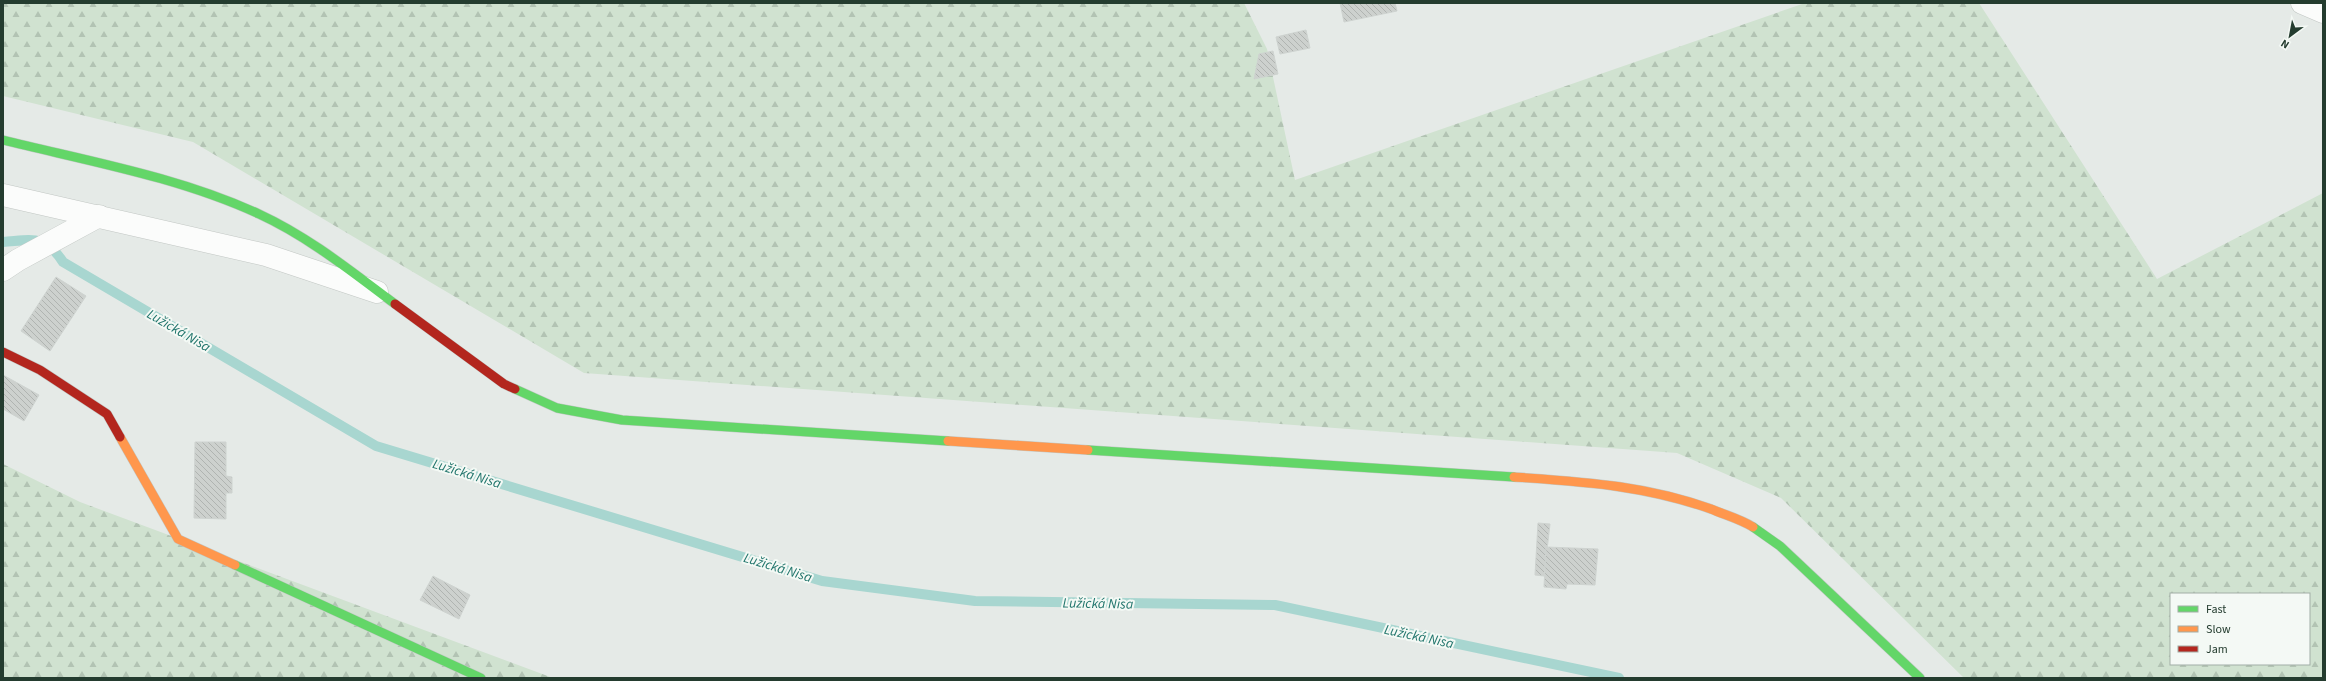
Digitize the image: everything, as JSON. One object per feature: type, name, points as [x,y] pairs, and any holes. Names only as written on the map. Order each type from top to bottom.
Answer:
[{"type":"main road","points":[[3,140],[173,182],[259,214],[321,249],[504,384],[557,408],[622,420],[1603,483],[1679,498],[1743,521],[1780,546],[1920,678]]},
{"type":"main road","points":[[3,352],[40,370],[107,414],[158,507],[178,539],[481,678]]},
{"type":"street","points":[[2302,3],[2323,12]]},
{"type":"street","points":[[3,195],[266,255],[384,295]]},
{"type":"street","points":[[3,270],[18,260],[99,216]]},
{"type":"green space","points":[[3,3],[1244,3],[1267,49],[1295,180],[1805,3],[1979,3],[2157,279],[2323,193],[2323,678],[1964,678],[1781,498],[1677,453],[584,373],[193,142],[3,96]]},
{"type":"green space","points":[[3,464],[80,502],[553,678],[3,678]]},
{"type":"building","points":[[1340,3],[1395,3],[1397,11],[1344,22]]},
{"type":"building","points":[[1306,30],[1310,48],[1280,54],[1276,37]]},
{"type":"building","points":[[1273,51],[1278,74],[1254,79],[1259,54]]},
{"type":"building","points":[[56,277],[86,296],[50,351],[21,331]]},
{"type":"building","points":[[3,375],[39,395],[24,421],[3,409]]},
{"type":"building","points":[[195,442],[226,442],[226,476],[232,477],[232,493],[226,493],[226,519],[194,518]]},
{"type":"building","points":[[1538,523],[1550,524],[1544,576],[1535,575]]},
{"type":"building","points":[[1546,547],[1598,549],[1595,585],[1567,584],[1566,589],[1544,587]]},
{"type":"building","points":[[433,576],[470,595],[459,619],[420,600]]},
{"type":"waterway","name":"Lužická Nisa","points":[[3,242],[30,240],[44,243],[50,247],[63,262],[376,446],[822,581],[975,601],[1275,605],[1619,678]]},
{"type":"traffic: fast","points":[[3,140],[133,171],[229,201],[277,223],[313,244],[395,304]]},
{"type":"traffic: fast","points":[[515,389],[557,408],[622,420],[948,441]]},
{"type":"traffic: fast","points":[[1088,450],[1514,477]]},
{"type":"traffic: fast","points":[[1753,527],[1780,546],[1920,678]]},
{"type":"traffic: fast","points":[[235,565],[481,678]]},
{"type":"traffic: slow","points":[[120,437],[178,539],[235,565]]},
{"type":"traffic: slow","points":[[948,441],[1088,450]]},
{"type":"traffic: slow","points":[[1514,477],[1614,486],[1662,495],[1711,509],[1738,519],[1753,527]]},
{"type":"traffic: jam","points":[[395,304],[504,384],[515,389]]},
{"type":"traffic: jam","points":[[3,352],[40,370],[107,414],[120,437]]}]
